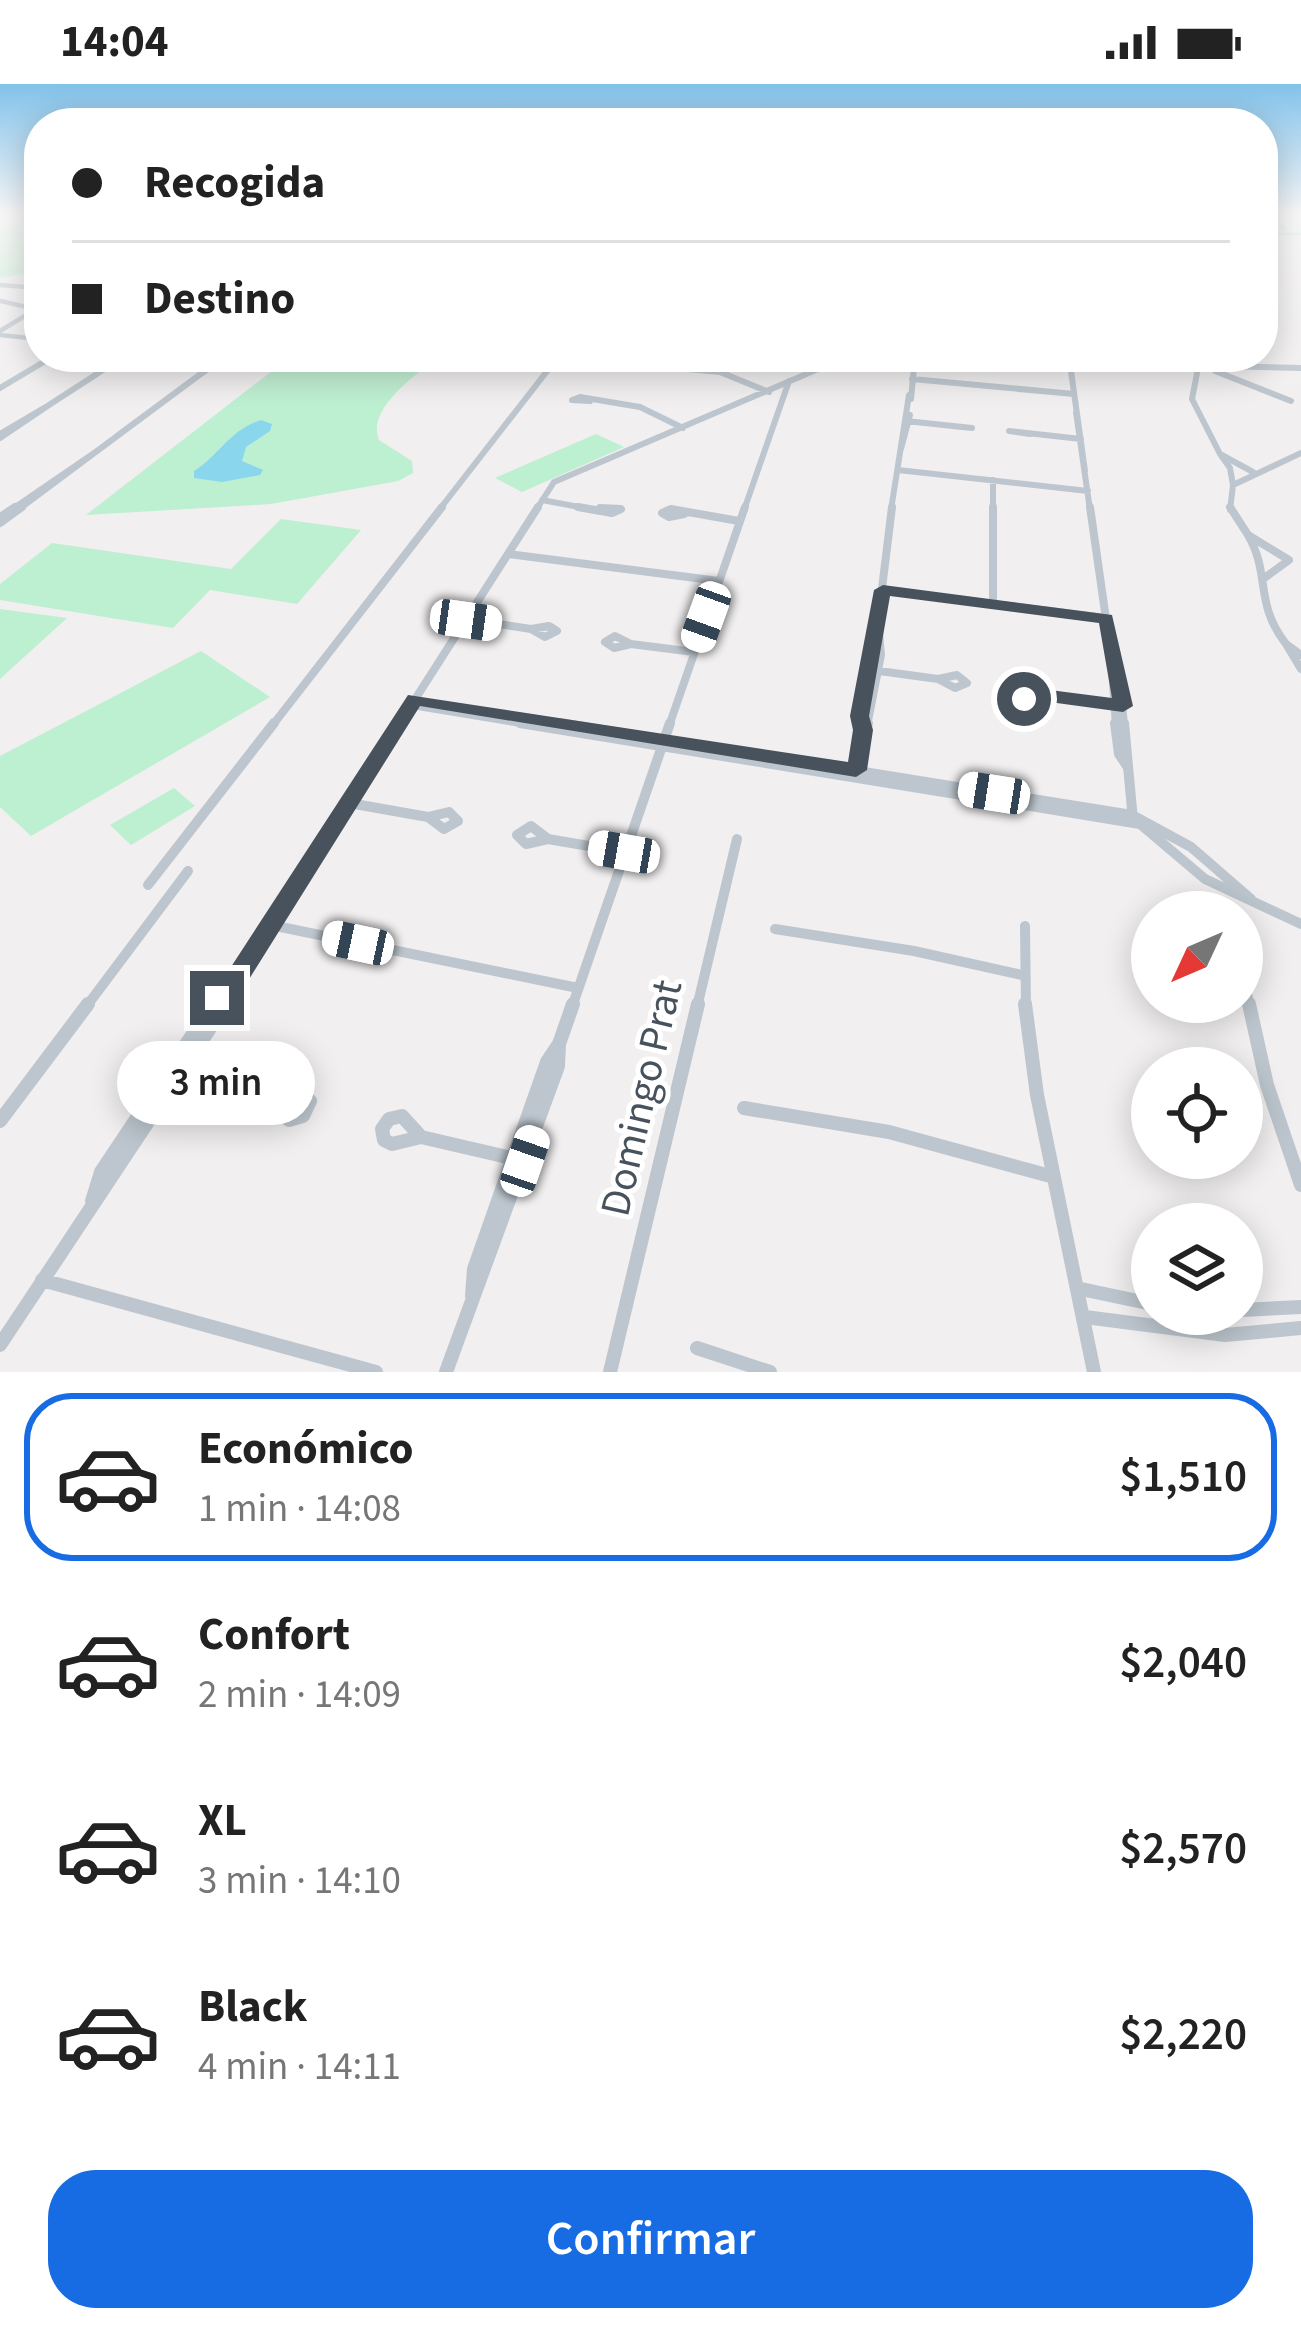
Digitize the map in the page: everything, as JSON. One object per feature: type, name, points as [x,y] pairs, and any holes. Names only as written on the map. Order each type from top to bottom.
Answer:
[{"type":"street","points":[[0,388],[27,372]]},
{"type":"street","points":[[0,436],[100,372]]},
{"type":"street","points":[[0,520],[203,372]]},
{"type":"street","points":[[148,885],[546,372]]},
{"type":"street","points":[[720,372],[780,390]]},
{"type":"street","points":[[0,1345],[92,1201],[114,1177],[170,1079],[229,1000],[238,977],[545,495],[819,372]]},
{"type":"street","points":[[856,774],[869,718],[871,670],[882,631],[878,620],[913,372]]},
{"type":"street","points":[[1071,372],[1112,654],[1119,754],[1127,766],[1133,819]]},
{"type":"street","points":[[1197,378],[1203,372]]},
{"type":"street","points":[[1203,372],[1192,399],[1204,435],[1230,470],[1230,511],[1261,557],[1261,603],[1301,668]]},
{"type":"street","points":[[1223,372],[1291,401]]},
{"type":"street","points":[[912,379],[1074,394]]},
{"type":"street","points":[[446,1372],[472,1296],[486,1273],[519,1160],[558,1066],[559,1045],[780,390]]},
{"type":"street","points":[[590,401],[640,407],[685,429]]},
{"type":"street","points":[[906,421],[952,426]]},
{"type":"street","points":[[1030,434],[1080,439]]},
{"type":"street","points":[[1233,485],[1246,472],[1301,453]]},
{"type":"street","points":[[1220,454],[1246,472]]},
{"type":"street","points":[[898,470],[1088,491]]},
{"type":"street","points":[[1230,470],[1246,472]]},
{"type":"street","points":[[993,480],[993,604]]},
{"type":"street","points":[[545,495],[599,508]]},
{"type":"street","points":[[684,514],[739,521]]},
{"type":"street","points":[[1248,536],[1284,562]]},
{"type":"street","points":[[1261,557],[1274,552]]},
{"type":"street","points":[[508,554],[719,581]]},
{"type":"street","points":[[1263,579],[1301,555]]},
{"type":"street","points":[[1261,557],[1284,562]]},
{"type":"street","points":[[883,590],[1106,619]]},
{"type":"street","points":[[466,620],[531,629]]},
{"type":"street","points":[[631,644],[694,652]]},
{"type":"street","points":[[1286,644],[1301,656]]},
{"type":"street","points":[[871,670],[938,679]]},
{"type":"street","points":[[1042,695],[1118,705]]},
{"type":"street","points":[[413,702],[1133,819],[1191,848],[1270,913]]},
{"type":"street","points":[[349,803],[428,818]]},
{"type":"street","points":[[1133,819],[1153,831],[1192,871],[1270,913],[1301,924]]},
{"type":"street","points":[[548,839],[624,852]]},
{"type":"street","name":"Domingo Prat","points":[[610,1372],[737,839]]},
{"type":"street","points":[[0,1120],[188,872]]},
{"type":"street","points":[[271,925],[578,988]]},
{"type":"street","points":[[1024,926],[1022,975],[1032,1078],[1081,1289],[1094,1372]]},
{"type":"street","points":[[775,929],[914,951],[1022,975]]},
{"type":"street","points":[[1253,1023],[1267,1085],[1301,1185]]},
{"type":"street","points":[[170,1079],[270,1101]]},
{"type":"street","points":[[744,1108],[889,1132],[1054,1178]]},
{"type":"street","points":[[421,1137],[519,1160]]},
{"type":"street","points":[[42,1280],[376,1372]]},
{"type":"street","points":[[1081,1289],[1131,1300]]},
{"type":"street","points":[[1263,1309],[1301,1307]]},
{"type":"street","points":[[1085,1317],[1226,1334],[1301,1328]]},
{"type":"street","points":[[697,1348],[770,1372]]},
{"type":"green space","points":[[271,372],[420,372],[386,405],[377,428],[379,440],[412,461],[413,473],[398,481],[271,504],[86,515]]},
{"type":"green space","points":[[596,434],[624,447],[522,492],[495,478]]},
{"type":"green space","points":[[281,519],[361,530],[297,604],[210,590],[173,628],[0,600],[0,584],[52,543],[231,569]]},
{"type":"green space","points":[[0,609],[67,618],[0,679]]},
{"type":"green space","points":[[201,651],[270,697],[31,836],[0,807],[0,756]]},
{"type":"green space","points":[[174,788],[195,806],[131,845],[110,825]]},
{"type":"water","points":[[261,420],[272,424],[270,431],[246,447],[242,461],[263,470],[260,475],[222,482],[194,478],[194,471],[232,437]]},
{"type":"route","points":[[217,998],[238,977],[415,700],[856,770],[863,730],[859,716],[883,590],[1106,619],[1123,706],[1042,695],[1024,699]]}]
